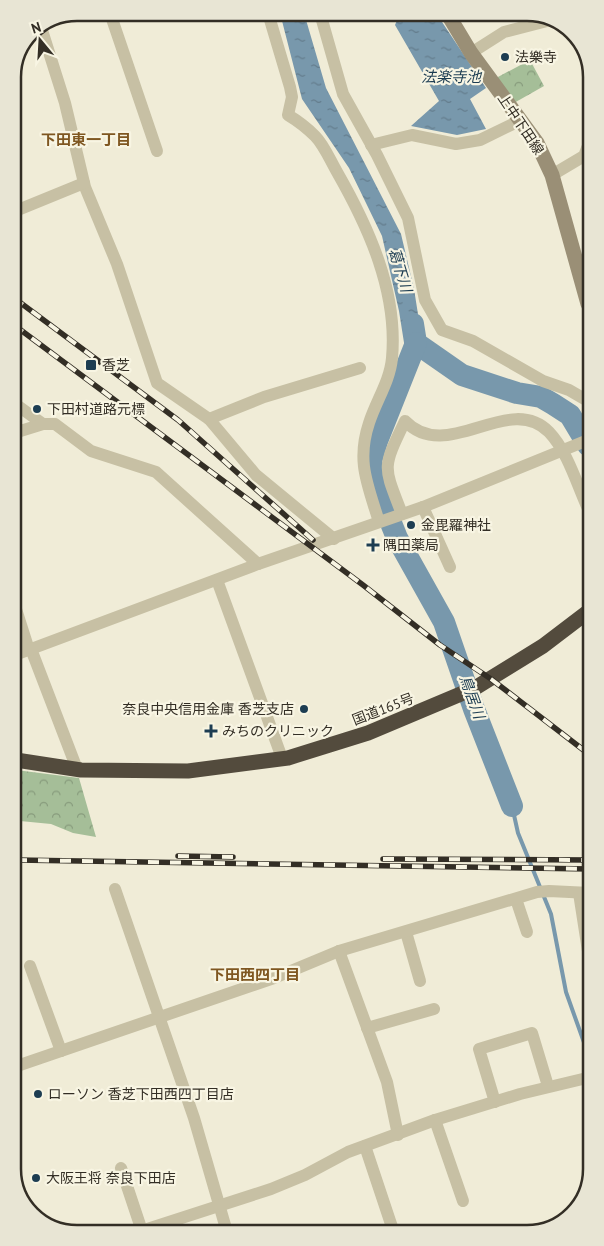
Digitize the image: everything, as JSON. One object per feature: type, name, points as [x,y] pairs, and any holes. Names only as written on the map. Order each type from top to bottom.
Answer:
[{"type":"highway","name":"国道165号","points":[[21,761],[77,769],[188,771],[282,758],[368,733],[475,688],[542,646],[583,615]]},
{"type":"main road","name":"上中下田線","points":[[452,21],[471,53],[519,121],[537,143],[552,175],[583,286]]},
{"type":"street","points":[[113,21],[157,151]]},
{"type":"street","points":[[270,21],[292,97],[288,115],[317,138],[342,182],[366,228],[379,262],[390,303],[393,331],[392,360],[385,384],[369,423],[362,449],[362,468],[379,522]]},
{"type":"street","points":[[322,21],[342,94],[408,218],[425,300],[442,330],[472,341],[543,381],[569,390],[583,398]]},
{"type":"street","points":[[471,53],[504,32],[540,23]]},
{"type":"street","points":[[43,33],[65,103],[84,183],[117,264],[157,383],[209,420],[256,475],[334,538]]},
{"type":"street","points":[[371,146],[412,135],[456,144],[480,140],[519,121]]},
{"type":"street","points":[[552,175],[583,157]]},
{"type":"street","points":[[21,209],[84,183]]},
{"type":"street","points":[[209,420],[264,397],[360,368]]},
{"type":"street","points":[[21,407],[43,424]]},
{"type":"street","points":[[402,514],[387,474],[387,460],[405,421],[413,430],[432,436],[461,433],[500,420],[530,421],[548,431],[562,451],[583,497]]},
{"type":"street","points":[[21,431],[43,424],[55,424],[91,451],[156,472],[258,564]]},
{"type":"street","points":[[21,653],[258,564],[423,507],[583,442]]},
{"type":"street","points":[[423,507],[450,567]]},
{"type":"street","points":[[217,580],[282,758]]},
{"type":"street","points":[[21,623],[77,769]]},
{"type":"street","points":[[115,889],[194,1118],[225,1225]]},
{"type":"street","points":[[21,1065],[291,972],[339,950],[543,891],[583,893]]},
{"type":"street","points":[[516,899],[527,932]]},
{"type":"street","points":[[406,932],[420,981]]},
{"type":"street","points":[[339,950],[387,1082],[398,1135]]},
{"type":"street","points":[[30,966],[61,1050]]},
{"type":"street","points":[[366,1028],[434,1009]]},
{"type":"street","points":[[495,1102],[479,1049],[532,1033],[548,1086]]},
{"type":"street","points":[[161,1225],[291,1181],[365,1146],[435,1120],[548,1086],[583,1079]]},
{"type":"street","points":[[435,1120],[463,1201]]},
{"type":"street","points":[[365,1146],[391,1225]]},
{"type":"street","points":[[120,1168],[137,1225]]},
{"type":"green space","points":[[530,60],[544,86],[514,103],[496,78]]},
{"type":"green space","points":[[21,771],[79,778],[96,837],[73,833],[51,824],[21,821]]},
{"type":"water","points":[[282,21],[306,21],[326,88],[401,234],[414,289],[421,333],[429,345],[417,358],[405,349],[399,311],[382,236],[349,168],[302,99]]},
{"type":"water","name":"法楽寺池","points":[[397,21],[441,21],[486,88],[470,99],[486,129],[457,135],[411,126],[439,101],[395,25]]},
{"type":"waterway","name":"葛下川","points":[[413,324],[416,343],[462,375],[517,393],[541,397],[570,415],[583,437]]},
{"type":"waterway","name":"鳥居川","points":[[416,343],[377,441],[371,461],[377,488],[397,538],[444,622],[474,709],[512,806]]},
{"type":"waterway","name":"鳥居川","points":[[512,806],[518,833],[551,914],[566,992],[583,1040]]},
{"type":"railway","points":[[21,303],[178,420],[313,540]]},
{"type":"railway","points":[[21,330],[363,585],[440,645],[491,679],[583,750]]},
{"type":"railway","points":[[178,856],[233,857]]},
{"type":"railway","points":[[383,859],[583,860]]},
{"type":"railway","points":[[21,860],[583,869]]},
{"type":"place","name":"法樂寺","points":[[505,57]]},
{"type":"place","name":"香芝","points":[[91,365]]},
{"type":"place","name":"下田村道路元標","points":[[37,409]]},
{"type":"place","name":"金毘羅神社","points":[[411,525]]},
{"type":"place","name":"隅田薬局","points":[[373,545]]},
{"type":"place","name":"奈良中央信用金庫 香芝支店","points":[[304,709]]},
{"type":"place","name":"みちのクリニック","points":[[211,731]]},
{"type":"place","name":"ローソン 香芝下田西四丁目店","points":[[38,1094]]},
{"type":"place","name":"大阪王将 奈良下田店","points":[[36,1178]]},
{"type":"district","name":"下田東一丁目","points":[[86,140]]},
{"type":"district","name":"下田西四丁目","points":[[255,975]]}]
